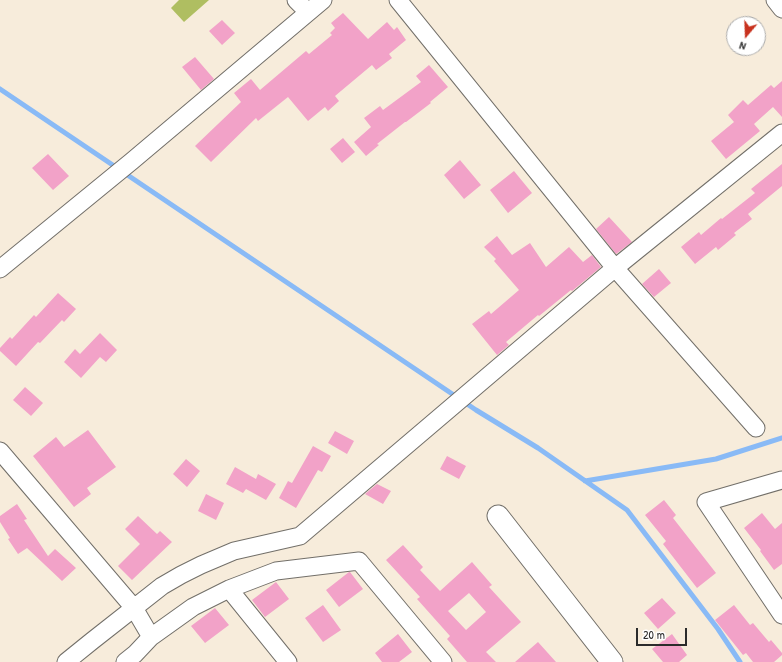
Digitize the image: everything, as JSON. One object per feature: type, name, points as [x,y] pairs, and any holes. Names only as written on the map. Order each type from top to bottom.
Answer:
[{"type":"street","points":[[296,0],[308,12]]},
{"type":"street","points":[[0,269],[132,161],[323,0]]},
{"type":"street","points":[[398,0],[615,268],[756,428]]},
{"type":"street","points":[[775,0],[782,9]]},
{"type":"street","points":[[66,662],[174,578],[206,562],[234,551],[300,536],[615,268],[782,133]]},
{"type":"street","points":[[0,451],[134,608],[151,637]]},
{"type":"street","points":[[782,480],[706,502],[782,615]]},
{"type":"street","points":[[498,516],[612,662]]},
{"type":"street","points":[[134,659],[151,637],[193,607],[229,589],[276,571],[359,560],[443,662]]},
{"type":"street","points":[[229,589],[288,662]]},
{"type":"green space","points":[[179,0],[209,0],[184,22],[171,8]]},
{"type":"building","points":[[343,13],[368,39],[387,22],[394,30],[397,27],[406,40],[389,54],[392,58],[376,70],[372,65],[335,96],[339,101],[328,111],[325,107],[308,121],[288,97],[258,121],[256,118],[211,162],[195,146],[241,102],[234,93],[251,79],[260,90],[306,51],[309,54],[332,35],[330,33],[335,28],[331,23]]},
{"type":"building","points":[[222,20],[235,33],[222,45],[209,31]]},
{"type":"building","points":[[195,57],[214,79],[201,90],[182,67]]},
{"type":"building","points":[[429,65],[448,87],[430,102],[431,103],[377,144],[379,145],[366,156],[354,142],[371,127],[364,118],[380,106],[383,110],[421,82],[416,76]]},
{"type":"building","points":[[782,81],[782,117],[773,107],[754,124],[760,131],[726,159],[711,141],[734,122],[728,115],[743,100],[748,105],[771,85],[774,88]]},
{"type":"building","points":[[343,138],[355,152],[342,163],[330,149]]},
{"type":"building","points":[[48,154],[69,176],[53,190],[32,168]]},
{"type":"building","points":[[460,160],[481,185],[464,199],[444,175]]},
{"type":"building","points":[[782,164],[782,186],[748,214],[752,219],[734,233],[736,235],[718,250],[716,247],[695,264],[681,247],[699,232],[701,235],[755,193],[751,189]]},
{"type":"building","points":[[514,171],[532,193],[508,213],[490,190]]},
{"type":"building","points":[[609,217],[632,242],[616,254],[596,229]]},
{"type":"building","points":[[497,236],[512,255],[530,243],[546,267],[569,247],[583,262],[592,255],[601,267],[572,291],[571,290],[539,316],[538,315],[506,342],[509,345],[497,355],[472,324],[489,311],[491,314],[519,290],[494,261],[496,259],[484,247]]},
{"type":"building","points":[[659,269],[671,283],[654,297],[642,284]]},
{"type":"building","points":[[58,293],[76,309],[64,322],[62,320],[40,343],[38,342],[16,366],[0,351],[0,348],[10,337],[12,339],[34,315],[36,317]]},
{"type":"building","points":[[100,333],[117,350],[106,362],[100,357],[81,378],[64,362],[75,349],[80,354]]},
{"type":"building","points":[[25,387],[43,403],[31,416],[13,400]]},
{"type":"building","points":[[88,430],[116,467],[87,488],[91,494],[74,507],[33,456],[56,437],[64,447]]},
{"type":"building","points":[[335,431],[354,441],[347,454],[328,443]]},
{"type":"building","points":[[313,446],[331,456],[322,472],[318,470],[296,508],[279,498],[288,481],[292,483]]},
{"type":"building","points":[[447,456],[466,466],[459,479],[440,469]]},
{"type":"building","points":[[186,459],[200,471],[187,487],[173,474]]},
{"type":"building","points":[[235,467],[256,479],[258,474],[276,484],[266,500],[246,489],[243,493],[226,484]]},
{"type":"building","points":[[377,484],[391,491],[383,504],[365,494]]},
{"type":"building","points":[[206,494],[224,503],[216,520],[198,511]]},
{"type":"building","points":[[664,500],[676,515],[673,518],[716,573],[697,588],[663,544],[666,541],[645,515]]},
{"type":"building","points":[[17,504],[27,519],[24,520],[48,556],[55,549],[76,568],[62,581],[27,548],[18,554],[8,539],[10,538],[0,522],[0,516]]},
{"type":"building","points":[[762,513],[775,529],[782,523],[782,564],[774,570],[744,528]]},
{"type":"building","points":[[138,516],[157,534],[160,531],[172,542],[132,580],[118,566],[140,544],[125,529]]},
{"type":"building","points":[[403,545],[423,567],[420,570],[440,591],[472,562],[492,585],[489,587],[521,622],[486,652],[496,662],[467,662],[447,639],[450,636],[417,599],[420,597],[386,560]],"holes":[[[469,593],[486,612],[466,630],[448,611]]]},
{"type":"building","points":[[349,572],[363,589],[339,607],[326,590]]},
{"type":"building","points":[[276,582],[289,599],[265,617],[252,600]]},
{"type":"building","points":[[662,598],[676,613],[658,629],[644,613]]},
{"type":"building","points":[[323,605],[341,630],[323,642],[305,618]]},
{"type":"building","points":[[734,605],[750,625],[753,623],[769,642],[771,640],[782,653],[782,655],[774,662],[753,662],[746,653],[743,655],[715,620]]},
{"type":"building","points":[[215,608],[229,625],[205,643],[191,626]]},
{"type":"building","points":[[398,634],[412,652],[399,662],[382,662],[375,653]]},
{"type":"building","points":[[672,634],[687,655],[679,662],[663,662],[652,649]]},
{"type":"building","points":[[538,642],[556,662],[515,662]]},
{"type":"waterway","points":[[0,89],[476,410],[538,448],[627,510],[718,629],[740,662]]},
{"type":"waterway","points":[[585,481],[716,459],[782,438]]}]
